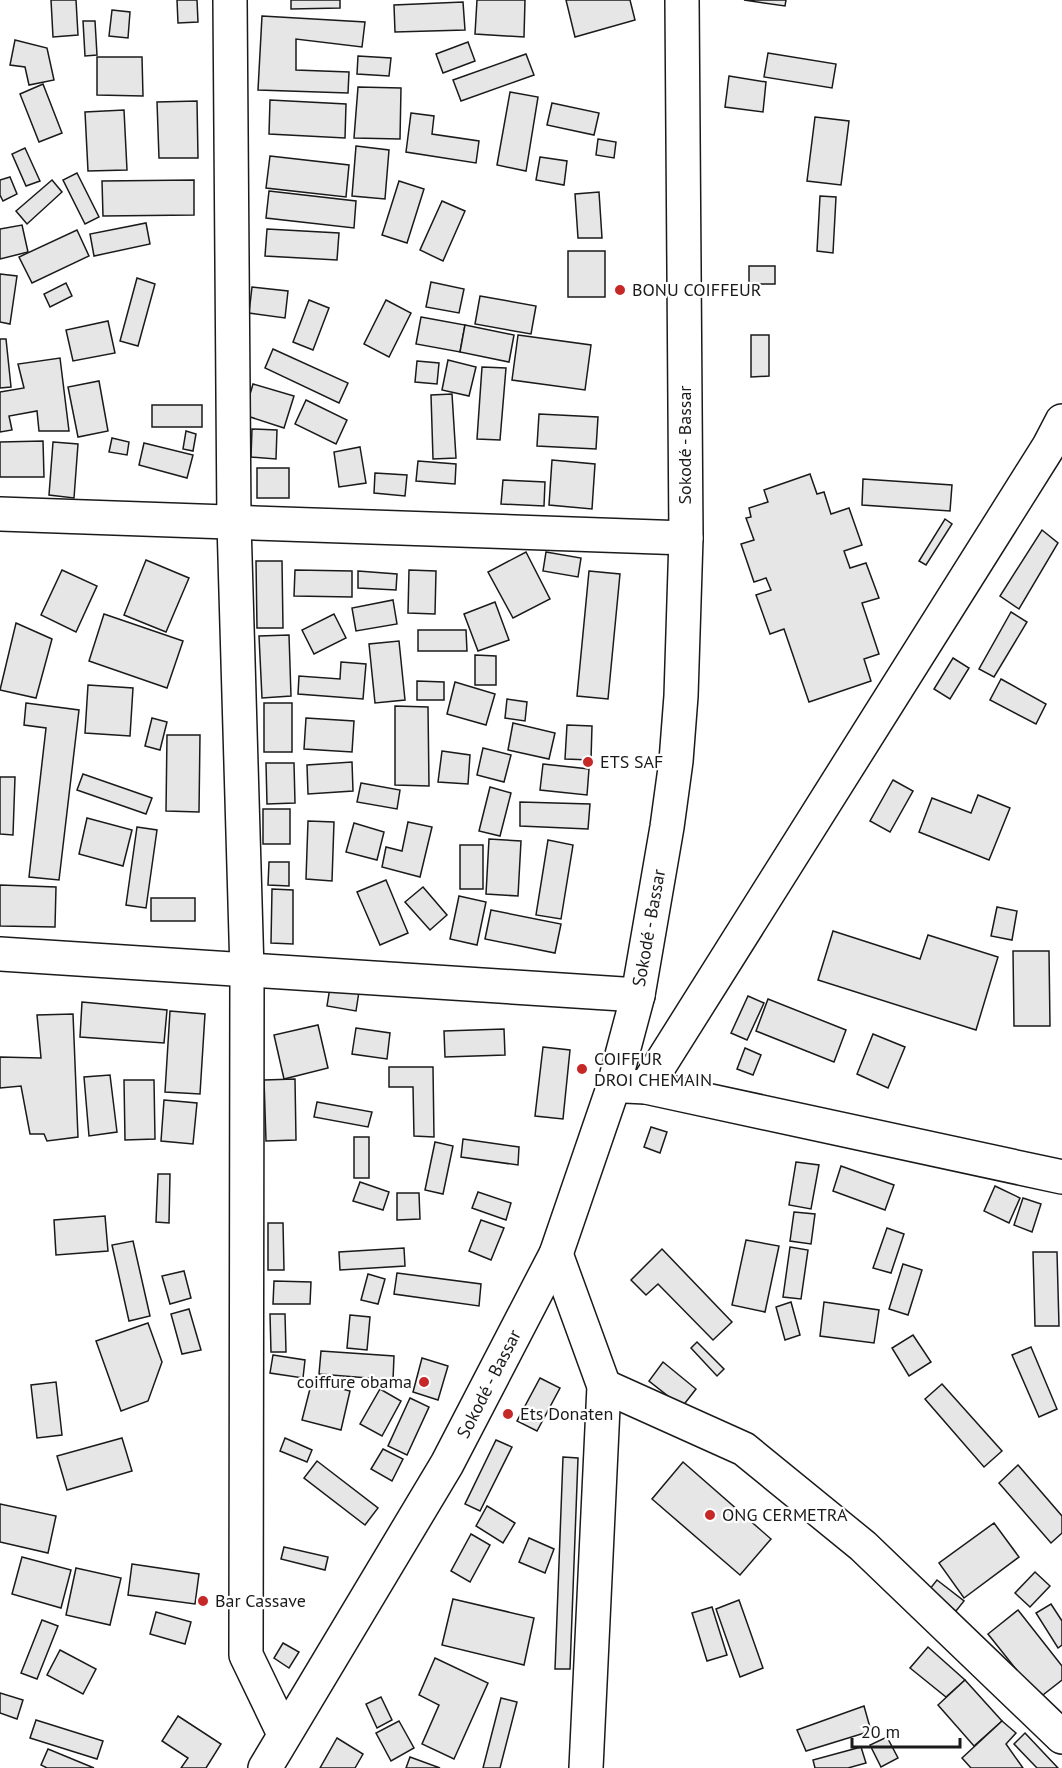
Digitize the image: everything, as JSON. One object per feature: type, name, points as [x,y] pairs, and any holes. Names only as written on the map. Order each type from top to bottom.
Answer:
[{"type":"street","points":[[230,0],[234,523],[247,971],[246,1655],[284,1734]]},
{"type":"street","name":"Sokodé - Bassar","points":[[265,1768],[447,1464],[556,1254],[630,1086],[638,995],[667,827],[676,761],[681,696],[686,538],[682,0]]},
{"type":"street","points":[[1062,421],[1048,446],[630,1086],[1062,1177]]},
{"type":"street","points":[[0,514],[686,538]]},
{"type":"street","points":[[0,954],[638,995]]},
{"type":"street","points":[[556,1254],[604,1386],[586,1768]]},
{"type":"street","points":[[604,1386],[744,1449],[863,1546],[1062,1737]]},
{"type":"building","points":[[51,0],[76,0],[78,35],[53,37]]},
{"type":"building","points":[[177,0],[197,0],[198,22],[178,23]]},
{"type":"building","points":[[291,0],[340,0],[340,8],[291,9]]},
{"type":"building","points":[[477,0],[525,0],[524,37],[475,34]]},
{"type":"building","points":[[566,0],[630,0],[635,20],[575,37]]},
{"type":"building","points":[[744,0],[786,0],[785,6]]},
{"type":"building","points":[[463,2],[465,30],[395,32],[394,5]]},
{"type":"building","points":[[112,10],[130,12],[128,38],[109,36]]},
{"type":"building","points":[[262,16],[365,22],[362,47],[296,39],[296,70],[349,72],[348,93],[258,90]]},
{"type":"building","points":[[83,21],[95,21],[97,55],[85,56]]},
{"type":"building","points":[[15,40],[47,48],[54,80],[29,85],[25,67],[10,65]]},
{"type":"building","points":[[468,42],[475,61],[443,73],[436,54]]},
{"type":"building","points":[[768,53],[836,64],[832,88],[764,77]]},
{"type":"building","points":[[526,54],[534,75],[461,101],[453,80]]},
{"type":"building","points":[[358,56],[391,58],[389,76],[357,74]]},
{"type":"building","points":[[97,57],[142,57],[143,96],[97,95]]},
{"type":"building","points":[[729,76],[766,82],[763,112],[725,107]]},
{"type":"building","points":[[43,84],[62,133],[39,142],[20,94]]},
{"type":"building","points":[[358,87],[401,88],[400,139],[354,138]]},
{"type":"building","points":[[510,92],[538,97],[526,171],[497,165]]},
{"type":"building","points":[[270,100],[346,104],[345,138],[269,134]]},
{"type":"building","points":[[197,101],[198,158],[159,158],[157,102]]},
{"type":"building","points":[[552,103],[599,113],[594,135],[547,125]]},
{"type":"building","points":[[124,110],[127,170],[88,171],[85,112]]},
{"type":"building","points":[[411,113],[434,116],[432,134],[479,141],[476,163],[406,152]]},
{"type":"building","points":[[815,117],[849,121],[841,185],[807,181]]},
{"type":"building","points":[[598,139],[616,142],[614,158],[596,155]]},
{"type":"building","points":[[356,146],[389,150],[385,199],[352,196]]},
{"type":"building","points":[[25,148],[40,181],[26,186],[12,154]]},
{"type":"building","points":[[270,156],[349,165],[346,197],[266,188]]},
{"type":"building","points":[[540,157],[567,161],[564,185],[536,180]]},
{"type":"building","points":[[77,173],[99,217],[85,224],[63,180]]},
{"type":"building","points":[[10,177],[17,194],[3,201],[0,195],[0,180]]},
{"type":"building","points":[[52,180],[62,192],[27,224],[16,211]]},
{"type":"building","points":[[194,180],[194,215],[103,216],[102,181]]},
{"type":"building","points":[[399,181],[424,189],[407,243],[382,235]]},
{"type":"building","points":[[269,191],[356,201],[354,228],[266,218]]},
{"type":"building","points":[[599,192],[602,238],[578,238],[575,194]]},
{"type":"building","points":[[820,196],[836,197],[833,253],[817,251]]},
{"type":"building","points":[[442,201],[465,211],[443,261],[420,250]]},
{"type":"building","points":[[146,223],[150,244],[94,256],[90,234]]},
{"type":"building","points":[[22,225],[28,252],[0,259],[0,229]]},
{"type":"building","points":[[267,229],[339,233],[337,260],[265,256]]},
{"type":"building","points":[[77,230],[89,256],[32,283],[19,257]]},
{"type":"building","points":[[568,251],[605,251],[605,297],[568,297]]},
{"type":"building","points":[[749,266],[775,266],[775,284],[749,284]]},
{"type":"building","points":[[0,274],[17,276],[10,324],[0,322]]},
{"type":"building","points":[[137,278],[155,284],[138,346],[120,341]]},
{"type":"building","points":[[431,282],[464,289],[459,313],[426,307]]},
{"type":"building","points":[[66,283],[72,296],[50,307],[44,294]]},
{"type":"building","points":[[252,287],[288,291],[285,318],[249,313]]},
{"type":"building","points":[[480,296],[536,306],[531,334],[475,324]]},
{"type":"building","points":[[309,300],[329,308],[313,350],[293,342]]},
{"type":"building","points":[[386,300],[411,313],[389,357],[364,344]]},
{"type":"building","points":[[421,317],[465,325],[460,352],[416,344]]},
{"type":"building","points":[[108,321],[115,353],[73,361],[66,330]]},
{"type":"building","points":[[465,325],[514,335],[509,362],[460,352]]},
{"type":"building","points":[[518,335],[591,345],[585,390],[512,380]]},
{"type":"building","points":[[751,335],[769,335],[769,376],[751,377]]},
{"type":"building","points":[[0,339],[6,339],[11,387],[0,388]]},
{"type":"building","points":[[273,349],[348,383],[339,403],[265,368]]},
{"type":"building","points":[[60,358],[69,431],[39,431],[37,411],[9,416],[12,430],[0,432],[0,392],[24,388],[18,364]]},
{"type":"building","points":[[448,360],[476,367],[469,396],[442,390]]},
{"type":"building","points":[[417,361],[439,363],[437,384],[415,382]]},
{"type":"building","points":[[482,367],[506,368],[500,440],[477,439]]},
{"type":"building","points":[[99,381],[108,431],[78,437],[68,387]]},
{"type":"building","points":[[253,384],[294,396],[284,428],[244,415]]},
{"type":"building","points":[[452,394],[456,458],[433,459],[431,395]]},
{"type":"building","points":[[306,400],[347,420],[336,444],[295,424]]},
{"type":"building","points":[[152,405],[202,405],[202,427],[152,427]]},
{"type":"building","points":[[539,414],[598,417],[596,449],[537,446]]},
{"type":"building","points":[[252,429],[277,430],[276,459],[251,457]]},
{"type":"building","points":[[186,431],[196,434],[193,451],[183,449]]},
{"type":"building","points":[[112,438],[129,442],[127,455],[109,452]]},
{"type":"building","points":[[43,441],[44,477],[0,477],[0,442]]},
{"type":"building","points":[[53,442],[78,444],[74,498],[49,495]]},
{"type":"building","points":[[144,443],[193,455],[187,478],[139,465]]},
{"type":"building","points":[[360,447],[366,483],[339,487],[334,452]]},
{"type":"building","points":[[552,460],[595,464],[592,509],[549,505]]},
{"type":"building","points":[[418,461],[456,464],[455,484],[416,481]]},
{"type":"building","points":[[257,468],[289,468],[289,498],[257,498]]},
{"type":"building","points":[[375,473],[407,475],[405,496],[374,493]]},
{"type":"building","points":[[810,474],[817,494],[824,492],[831,514],[849,508],[862,545],[844,551],[850,568],[866,563],[879,598],[862,603],[879,654],[864,659],[871,681],[809,702],[784,629],[770,634],[756,595],[771,590],[766,578],[754,582],[741,544],[754,540],[746,518],[751,517],[749,508],[768,502],[764,490]]},
{"type":"building","points":[[863,479],[952,485],[950,511],[862,505]]},
{"type":"building","points":[[503,480],[545,482],[544,506],[501,504]]},
{"type":"building","points":[[945,519],[952,524],[926,565],[919,561]]},
{"type":"building","points":[[1042,530],[1058,543],[1019,609],[1000,596]]},
{"type":"building","points":[[526,552],[550,599],[513,618],[488,572]]},
{"type":"building","points":[[546,552],[581,558],[578,577],[543,571]]},
{"type":"building","points":[[146,560],[189,578],[166,632],[124,615]]},
{"type":"building","points":[[256,561],[282,561],[283,628],[257,628]]},
{"type":"building","points":[[62,570],[97,586],[76,632],[41,615]]},
{"type":"building","points":[[295,570],[352,571],[352,597],[294,596]]},
{"type":"building","points":[[409,570],[436,571],[435,614],[408,613]]},
{"type":"building","points":[[358,571],[397,574],[396,590],[358,588]]},
{"type":"building","points":[[589,571],[620,574],[608,699],[577,696]]},
{"type":"building","points":[[393,600],[397,624],[356,631],[352,608]]},
{"type":"building","points":[[495,602],[509,640],[478,651],[464,614]]},
{"type":"building","points":[[1011,612],[1027,622],[994,677],[979,669]]},
{"type":"building","points":[[104,614],[183,641],[167,688],[89,661]]},
{"type":"building","points":[[334,614],[346,638],[314,654],[302,630]]},
{"type":"building","points":[[16,623],[52,639],[36,698],[0,690]]},
{"type":"building","points":[[418,630],[466,630],[467,651],[418,651]]},
{"type":"building","points":[[289,635],[291,696],[262,698],[259,636]]},
{"type":"building","points":[[399,641],[405,700],[375,703],[369,644]]},
{"type":"building","points":[[475,655],[496,656],[496,685],[475,685]]},
{"type":"building","points":[[953,658],[969,668],[950,699],[934,689]]},
{"type":"building","points":[[341,662],[366,664],[363,699],[298,694],[299,676],[340,679]]},
{"type":"building","points":[[1001,679],[1046,704],[1036,724],[990,700]]},
{"type":"building","points":[[417,681],[444,682],[444,700],[417,700]]},
{"type":"building","points":[[455,682],[495,694],[486,725],[447,714]]},
{"type":"building","points":[[88,685],[133,688],[130,736],[85,733]]},
{"type":"building","points":[[507,699],[527,702],[525,721],[505,718]]},
{"type":"building","points":[[26,703],[79,710],[59,880],[29,877],[46,728],[24,725]]},
{"type":"building","points":[[264,703],[292,703],[292,752],[264,752]]},
{"type":"building","points":[[395,706],[428,707],[429,786],[395,785]]},
{"type":"building","points":[[152,718],[167,722],[160,750],[145,746]]},
{"type":"building","points":[[306,718],[354,721],[352,752],[304,749]]},
{"type":"building","points":[[513,723],[555,733],[549,759],[508,750]]},
{"type":"building","points":[[567,725],[592,726],[591,760],[565,759]]},
{"type":"building","points":[[167,735],[200,735],[199,812],[166,811]]},
{"type":"building","points":[[483,748],[511,755],[504,782],[477,775]]},
{"type":"building","points":[[442,751],[470,755],[468,784],[438,782]]},
{"type":"building","points":[[352,762],[353,791],[308,794],[307,765]]},
{"type":"building","points":[[266,763],[294,763],[295,803],[267,804]]},
{"type":"building","points":[[543,764],[589,769],[587,795],[540,790]]},
{"type":"building","points":[[83,774],[152,798],[146,814],[77,790]]},
{"type":"building","points":[[0,777],[15,777],[13,835],[0,834]]},
{"type":"building","points":[[893,780],[913,791],[890,832],[870,821]]},
{"type":"building","points":[[361,783],[400,790],[397,809],[357,802]]},
{"type":"building","points":[[490,787],[511,793],[500,836],[479,831]]},
{"type":"building","points":[[978,795],[1010,808],[989,860],[919,832],[932,798],[971,813]]},
{"type":"building","points":[[520,802],[590,804],[588,829],[520,826]]},
{"type":"building","points":[[263,809],[290,809],[290,844],[263,844]]},
{"type":"building","points":[[87,818],[132,830],[123,866],[79,854]]},
{"type":"building","points":[[308,821],[334,822],[332,881],[306,879]]},
{"type":"building","points":[[408,822],[432,827],[420,877],[382,867],[386,847],[402,851]]},
{"type":"building","points":[[354,823],[384,832],[377,860],[346,852]]},
{"type":"building","points":[[137,827],[157,830],[146,908],[126,905]]},
{"type":"building","points":[[489,839],[521,841],[518,896],[486,894]]},
{"type":"building","points":[[548,840],[573,845],[561,919],[536,915]]},
{"type":"building","points":[[460,845],[483,845],[483,889],[460,889]]},
{"type":"building","points":[[269,862],[289,862],[289,886],[268,885]]},
{"type":"building","points":[[386,880],[408,933],[380,945],[357,892]]},
{"type":"building","points":[[0,885],[56,887],[55,927],[0,926]]},
{"type":"building","points":[[423,887],[447,915],[430,930],[405,902]]},
{"type":"building","points":[[272,889],[293,890],[293,944],[271,943]]},
{"type":"building","points":[[459,896],[486,902],[477,945],[450,939]]},
{"type":"building","points":[[151,898],[195,898],[195,921],[151,921]]},
{"type":"building","points":[[997,907],[1017,911],[1012,940],[991,936]]},
{"type":"building","points":[[491,910],[561,924],[555,953],[485,939]]},
{"type":"building","points":[[833,931],[920,959],[928,935],[998,957],[976,1030],[818,980]]},
{"type":"building","points":[[1013,951],[1049,951],[1050,1026],[1014,1026]]},
{"type":"building","points":[[331,981],[360,985],[356,1011],[327,1006]]},
{"type":"building","points":[[748,996],[764,1003],[747,1040],[731,1033]]},
{"type":"building","points":[[768,999],[846,1030],[834,1062],[756,1031]]},
{"type":"building","points":[[82,1002],[167,1010],[164,1043],[80,1037]]},
{"type":"building","points":[[170,1011],[205,1014],[200,1094],[165,1092]]},
{"type":"building","points":[[73,1014],[78,1137],[47,1141],[44,1134],[30,1134],[21,1086],[0,1088],[0,1057],[41,1058],[37,1015]]},
{"type":"building","points":[[318,1025],[328,1068],[284,1079],[274,1035]]},
{"type":"building","points":[[356,1028],[390,1033],[387,1059],[352,1054]]},
{"type":"building","points":[[504,1029],[505,1055],[445,1057],[444,1031]]},
{"type":"building","points":[[873,1034],[905,1047],[888,1088],[857,1074]]},
{"type":"building","points":[[543,1047],[570,1050],[563,1119],[535,1116]]},
{"type":"building","points":[[745,1048],[761,1055],[753,1075],[737,1069]]},
{"type":"building","points":[[389,1067],[433,1067],[434,1137],[414,1136],[413,1087],[389,1087]]},
{"type":"building","points":[[110,1075],[117,1132],[89,1136],[84,1077]]},
{"type":"building","points":[[295,1079],[296,1140],[266,1141],[264,1080]]},
{"type":"building","points":[[124,1080],[154,1080],[155,1139],[125,1140]]},
{"type":"building","points":[[164,1100],[197,1103],[193,1144],[161,1141]]},
{"type":"building","points":[[317,1102],[372,1112],[368,1127],[314,1117]]},
{"type":"building","points":[[651,1127],[667,1132],[660,1153],[644,1147]]},
{"type":"building","points":[[354,1137],[369,1137],[369,1178],[354,1178]]},
{"type":"building","points":[[463,1139],[519,1147],[518,1165],[461,1157]]},
{"type":"building","points":[[435,1142],[453,1146],[443,1194],[425,1190]]},
{"type":"building","points":[[796,1162],[819,1165],[811,1209],[789,1205]]},
{"type":"building","points":[[841,1166],[894,1185],[885,1210],[833,1191]]},
{"type":"building","points":[[158,1174],[170,1174],[169,1223],[156,1222]]},
{"type":"building","points":[[360,1182],[389,1192],[383,1210],[353,1201]]},
{"type":"building","points":[[995,1186],[1020,1198],[1009,1223],[984,1211]]},
{"type":"building","points":[[478,1192],[511,1203],[506,1220],[472,1208]]},
{"type":"building","points":[[397,1193],[419,1193],[420,1219],[397,1220]]},
{"type":"building","points":[[1023,1198],[1041,1204],[1032,1232],[1014,1225]]},
{"type":"building","points":[[794,1212],[815,1214],[811,1244],[790,1241]]},
{"type":"building","points":[[105,1216],[108,1251],[56,1255],[54,1220]]},
{"type":"building","points":[[481,1220],[504,1228],[491,1260],[469,1251]]},
{"type":"building","points":[[268,1223],[283,1223],[284,1270],[268,1270]]},
{"type":"building","points":[[887,1228],[904,1234],[891,1273],[873,1268]]},
{"type":"building","points":[[746,1240],[779,1246],[765,1312],[732,1305]]},
{"type":"building","points":[[133,1241],[150,1316],[129,1321],[112,1245]]},
{"type":"building","points":[[790,1247],[808,1250],[801,1299],[783,1297]]},
{"type":"building","points":[[404,1248],[405,1266],[340,1270],[339,1252]]},
{"type":"building","points":[[662,1249],[732,1322],[713,1340],[658,1284],[646,1295],[631,1280]]},
{"type":"building","points":[[1033,1252],[1057,1252],[1059,1326],[1035,1326]]},
{"type":"building","points":[[903,1264],[922,1270],[908,1315],[889,1309]]},
{"type":"building","points":[[184,1271],[191,1298],[170,1304],[162,1276]]},
{"type":"building","points":[[397,1273],[481,1284],[479,1306],[394,1294]]},
{"type":"building","points":[[368,1274],[385,1279],[378,1304],[361,1300]]},
{"type":"building","points":[[274,1281],[311,1282],[310,1304],[273,1304]]},
{"type":"building","points":[[791,1302],[800,1335],[785,1340],[776,1307]]},
{"type":"building","points":[[824,1302],[879,1310],[874,1343],[820,1336]]},
{"type":"building","points":[[189,1309],[201,1350],[182,1354],[171,1314]]},
{"type":"building","points":[[270,1314],[285,1314],[286,1352],[271,1352]]},
{"type":"building","points":[[350,1315],[370,1317],[367,1350],[347,1348]]},
{"type":"building","points":[[148,1323],[162,1362],[148,1401],[121,1411],[96,1341]]},
{"type":"building","points":[[913,1335],[931,1362],[909,1376],[892,1348]]},
{"type":"building","points":[[697,1342],[724,1369],[717,1376],[691,1348]]},
{"type":"building","points":[[1031,1347],[1057,1409],[1039,1417],[1012,1355]]},
{"type":"building","points":[[321,1351],[394,1356],[393,1380],[319,1374]]},
{"type":"building","points":[[273,1355],[305,1360],[303,1378],[270,1373]]},
{"type":"building","points":[[422,1358],[448,1366],[438,1400],[413,1392]]},
{"type":"building","points":[[663,1362],[696,1389],[682,1407],[649,1381]]},
{"type":"building","points":[[540,1378],[560,1388],[537,1431],[517,1421]]},
{"type":"building","points":[[312,1381],[350,1391],[341,1430],[302,1420]]},
{"type":"building","points":[[56,1382],[62,1435],[37,1438],[31,1385]]},
{"type":"building","points":[[942,1384],[1002,1451],[984,1467],[925,1399]]},
{"type":"building","points":[[380,1389],[401,1401],[382,1436],[360,1424]]},
{"type":"building","points":[[410,1398],[429,1407],[407,1455],[388,1446]]},
{"type":"building","points":[[122,1438],[132,1471],[67,1490],[57,1456]]},
{"type":"building","points":[[285,1438],[312,1450],[307,1462],[280,1451]]},
{"type":"building","points":[[496,1440],[512,1447],[480,1511],[465,1504]]},
{"type":"building","points":[[383,1449],[403,1459],[392,1481],[371,1469]]},
{"type":"building","points":[[563,1457],[578,1458],[570,1669],[555,1669]]},
{"type":"building","points":[[317,1461],[378,1508],[365,1525],[304,1478]]},
{"type":"building","points":[[683,1462],[771,1539],[740,1575],[652,1499]]},
{"type":"building","points":[[1018,1465],[1062,1516],[1062,1533],[1051,1543],[999,1483]]},
{"type":"building","points":[[0,1504],[56,1516],[48,1553],[0,1542]]},
{"type":"building","points":[[487,1506],[515,1523],[503,1543],[476,1526]]},
{"type":"building","points":[[994,1523],[1019,1557],[964,1598],[939,1563]]},
{"type":"building","points":[[471,1534],[490,1545],[470,1582],[451,1571]]},
{"type":"building","points":[[529,1538],[554,1549],[545,1573],[519,1562]]},
{"type":"building","points":[[284,1547],[328,1557],[325,1570],[281,1559]]},
{"type":"building","points":[[22,1557],[71,1570],[61,1608],[12,1594]]},
{"type":"building","points":[[132,1564],[199,1574],[195,1604],[128,1595]]},
{"type":"building","points":[[76,1568],[121,1578],[110,1625],[66,1615]]},
{"type":"building","points":[[1035,1572],[1050,1586],[1030,1607],[1015,1593]]},
{"type":"building","points":[[937,1580],[964,1601],[956,1611],[929,1590]]},
{"type":"building","points":[[453,1599],[534,1618],[524,1665],[442,1645]]},
{"type":"building","points":[[739,1600],[763,1668],[740,1677],[716,1609]]},
{"type":"building","points":[[1051,1604],[1062,1621],[1062,1645],[1058,1648],[1036,1613]]},
{"type":"building","points":[[712,1607],[727,1655],[707,1661],[692,1613]]},
{"type":"building","points":[[1018,1610],[1062,1666],[1062,1680],[1039,1698],[988,1634]]},
{"type":"building","points":[[156,1612],[191,1622],[185,1644],[150,1634]]},
{"type":"building","points":[[42,1620],[58,1626],[37,1679],[21,1673]]},
{"type":"building","points":[[283,1643],[299,1652],[289,1668],[274,1658]]},
{"type":"building","points":[[928,1647],[965,1680],[946,1697],[910,1668]]},
{"type":"building","points":[[60,1650],[96,1669],[83,1694],[47,1675]]},
{"type":"building","points":[[435,1658],[488,1683],[454,1759],[422,1744],[439,1705],[419,1695]]},
{"type":"building","points":[[965,1680],[1002,1721],[974,1746],[938,1705]]},
{"type":"building","points":[[0,1693],[23,1700],[17,1719],[0,1713]]},
{"type":"building","points":[[381,1697],[392,1720],[377,1728],[366,1704]]},
{"type":"building","points":[[501,1698],[517,1702],[500,1768],[483,1768]]},
{"type":"building","points":[[864,1706],[871,1731],[806,1751],[797,1730]]},
{"type":"building","points":[[178,1716],[221,1744],[206,1768],[181,1768],[188,1758],[162,1741]]},
{"type":"building","points":[[36,1720],[103,1741],[97,1759],[30,1738]]},
{"type":"building","points":[[399,1721],[414,1748],[391,1761],[376,1733]]},
{"type":"building","points":[[1002,1721],[1016,1733],[1006,1744],[1023,1768],[971,1768],[962,1758]]},
{"type":"building","points":[[1025,1733],[1058,1768],[1037,1768],[1014,1744]]},
{"type":"building","points":[[887,1737],[898,1758],[881,1767],[870,1745]]},
{"type":"building","points":[[337,1738],[363,1754],[355,1768],[320,1768]]},
{"type":"building","points":[[861,1747],[866,1763],[848,1768],[815,1768],[813,1760]]},
{"type":"building","points":[[48,1749],[94,1768],[47,1768],[41,1765]]},
{"type":"building","points":[[410,1757],[440,1768],[406,1768]]},
{"type":"place","name":"BONU COIFFEUR","points":[[620,290]]},
{"type":"place","name":"ETS SAF","points":[[588,762]]},
{"type":"place","name":"COIFFUR DROI CHEMAIN","points":[[582,1069]]},
{"type":"place","name":"coiffure obama","points":[[424,1382]]},
{"type":"place","name":"Ets Donaten","points":[[508,1414]]},
{"type":"place","name":"ONG CERMETRA","points":[[710,1515]]},
{"type":"place","name":"Bar Cassave","points":[[203,1601]]}]
